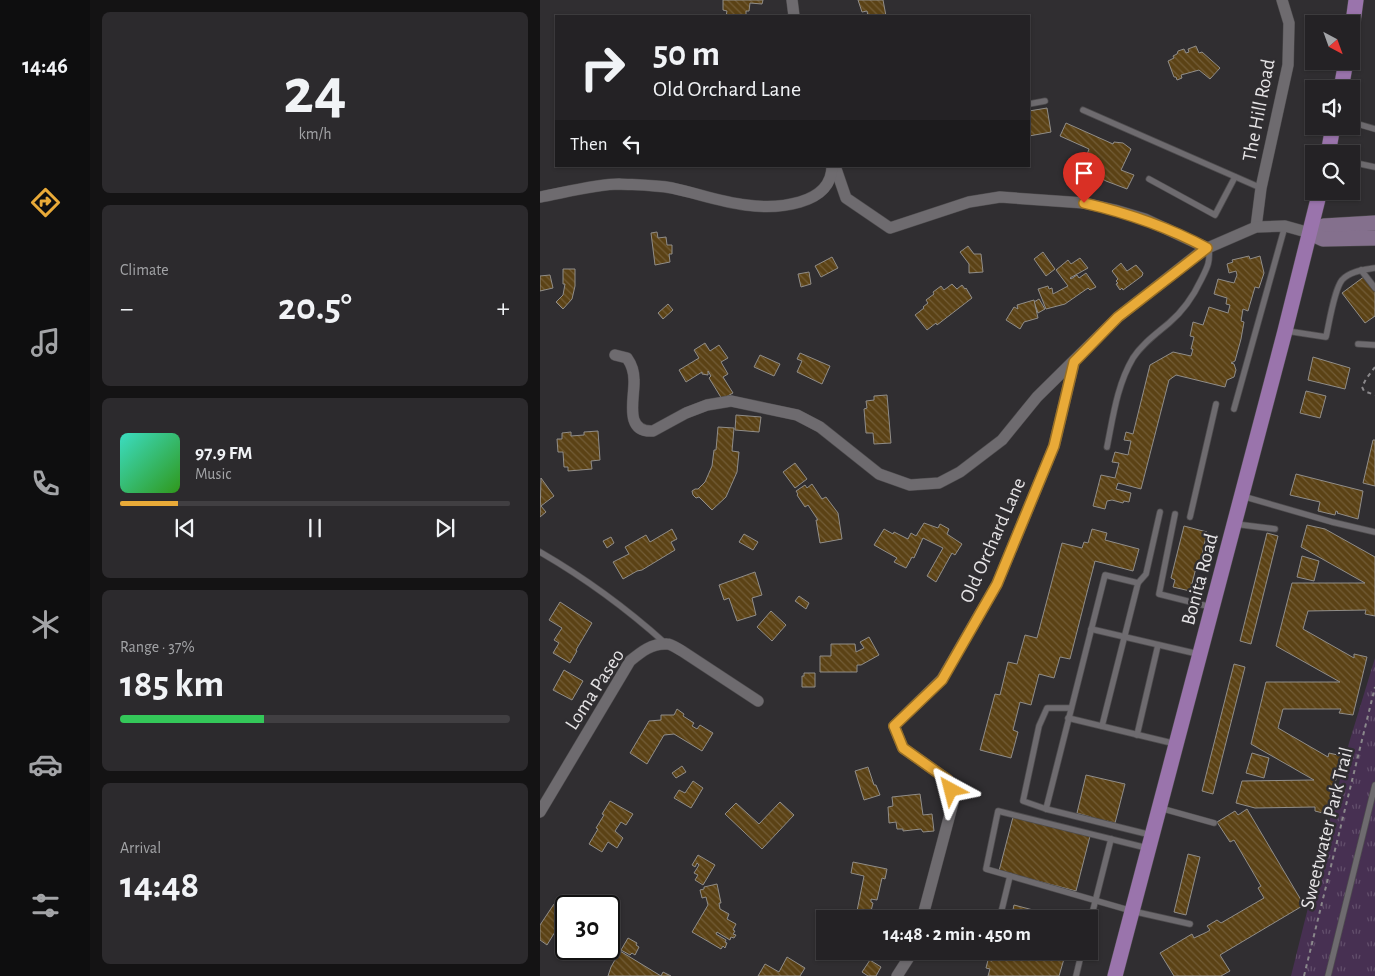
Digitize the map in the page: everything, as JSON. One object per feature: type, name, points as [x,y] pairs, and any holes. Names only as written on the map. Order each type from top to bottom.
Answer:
[{"type":"main road","points":[[1354,15],[1356,0]]},
{"type":"main road","name":"Bonita Road","points":[[1118,974],[1132,911],[1318,200]]},
{"type":"main road","points":[[1310,233],[1324,226],[1375,224]]},
{"type":"main road","points":[[1310,233],[1323,239],[1375,238]]},
{"type":"street","points":[[792,0],[794,15]]},
{"type":"street","name":"The Hill Road","points":[[1256,227],[1261,188],[1288,65],[1289,23],[1282,0]]},
{"type":"street","points":[[540,197],[616,184],[658,186],[746,205],[776,205],[801,202],[822,192],[833,167]]},
{"type":"street","points":[[833,167],[846,198],[890,228],[969,202],[1000,197],[1084,203],[1115,210],[1145,219],[1208,248]]},
{"type":"street","points":[[615,355],[627,358],[632,365],[635,383],[632,416],[639,427],[647,431],[653,431],[686,413],[707,405],[731,401],[797,415],[820,427],[879,474],[910,485],[939,483],[960,472],[1002,440],[1037,397],[1118,317],[1208,248],[1256,227],[1284,226],[1310,233]]},
{"type":"street","name":"Old Orchard Lane","points":[[924,910],[954,800],[948,780],[903,748],[894,726],[942,680],[997,584],[1054,446],[1074,362]]},
{"type":"street","points":[[666,644],[682,651],[758,701]]},
{"type":"street","name":"Loma Paseo","points":[[540,812],[630,661],[646,648],[666,644]]},
{"type":"street","points":[[897,976],[907,960]]},
{"type":"lane","points":[[1030,104],[1045,101]]},
{"type":"lane","points":[[1083,110],[1261,188]]},
{"type":"lane","points":[[1360,125],[1375,129]]},
{"type":"lane","points":[[1360,164],[1375,166]]},
{"type":"lane","points":[[1149,179],[1215,215],[1235,177]]},
{"type":"lane","points":[[1234,409],[1284,226]]},
{"type":"lane","points":[[1107,447],[1116,402],[1126,370],[1142,347],[1171,321],[1192,298],[1210,262],[1208,248]]},
{"type":"lane","points":[[1285,331],[1326,337],[1334,300],[1342,280],[1361,270],[1375,268]]},
{"type":"lane","points":[[1361,270],[1375,288]]},
{"type":"lane","points":[[1358,344],[1375,345]]},
{"type":"lane","points":[[1190,517],[1216,404]]},
{"type":"lane","points":[[1242,496],[1332,522],[1375,532]]},
{"type":"lane","points":[[1102,726],[1123,636],[1138,583],[1146,574],[1160,512]]},
{"type":"lane","points":[[1175,514],[1158,594],[1212,607]]},
{"type":"lane","points":[[1234,524],[1275,529]]},
{"type":"lane","points":[[540,552],[602,591],[640,620],[666,644]]},
{"type":"lane","points":[[1046,808],[1105,575],[1138,583]]},
{"type":"lane","points":[[1091,629],[1200,654]]},
{"type":"lane","points":[[1137,734],[1158,644]]},
{"type":"lane","points":[[1071,708],[1048,708],[1039,726],[1023,801],[1151,842]]},
{"type":"lane","points":[[1068,718],[1176,744]]},
{"type":"lane","points":[[1328,976],[1375,785]]},
{"type":"lane","points":[[1160,808],[1214,823]]},
{"type":"lane","points":[[1151,842],[1111,839],[998,811],[986,869],[1132,911],[1190,924]]},
{"type":"lane","points":[[1093,910],[1111,839]]},
{"type":"lane","points":[[1002,910],[1010,876]]},
{"type":"lane","points":[[1076,976],[1080,960]]},
{"type":"path","points":[[1375,367],[1362,387],[1364,391],[1375,395]]},
{"type":"path","name":"Sweetwater Park Trail","points":[[1304,976],[1375,687]]},
{"type":"green space","points":[[1375,658],[1375,976],[1291,976],[1349,743]]},
{"type":"building","points":[[723,0],[763,0],[762,4],[750,3],[749,11],[746,11],[746,15],[726,15],[727,11],[723,10]]},
{"type":"building","points":[[858,0],[883,0],[886,15],[868,15],[867,11],[862,12]]},
{"type":"building","points":[[1196,46],[1199,53],[1202,52],[1220,68],[1210,79],[1199,70],[1181,75],[1182,78],[1177,80],[1168,61],[1174,58],[1173,56],[1178,51],[1184,49],[1186,53],[1189,52],[1188,49]]},
{"type":"building","points":[[1047,108],[1051,132],[1030,136],[1030,111]]},
{"type":"building","points":[[1066,123],[1113,144],[1114,142],[1123,143],[1131,149],[1121,170],[1134,175],[1127,189],[1092,173],[1096,165],[1085,160],[1089,149],[1060,136]]},
{"type":"building","points":[[657,232],[658,238],[666,237],[667,245],[672,245],[672,254],[669,254],[670,262],[655,265],[651,233]]},
{"type":"building","points":[[968,246],[974,254],[981,254],[983,272],[969,273],[969,264],[960,252]]},
{"type":"building","points":[[1043,252],[1055,269],[1046,276],[1034,259]]},
{"type":"building","points":[[1249,256],[1250,259],[1260,256],[1264,273],[1259,288],[1255,287],[1248,311],[1243,309],[1241,321],[1244,322],[1241,339],[1235,361],[1231,363],[1234,364],[1236,370],[1234,377],[1227,380],[1225,387],[1176,375],[1169,380],[1141,489],[1118,483],[1116,489],[1131,493],[1129,502],[1107,501],[1105,509],[1093,506],[1101,475],[1115,478],[1119,463],[1112,462],[1115,452],[1128,455],[1131,441],[1124,440],[1126,432],[1133,434],[1150,365],[1173,352],[1191,356],[1194,337],[1190,336],[1193,322],[1203,325],[1209,307],[1228,313],[1230,305],[1226,304],[1227,298],[1214,294],[1218,279],[1234,283],[1237,275],[1236,271],[1229,273],[1227,264],[1233,262],[1232,260]]},
{"type":"building","points":[[832,257],[838,268],[821,277],[815,266]]},
{"type":"building","points":[[1080,258],[1088,268],[1070,278],[1077,275],[1079,278],[1086,273],[1096,287],[1090,290],[1088,288],[1065,304],[1046,309],[1038,289],[1048,286],[1049,289],[1052,288],[1053,294],[1068,286],[1056,270],[1068,260],[1071,264]]},
{"type":"building","points":[[1121,263],[1127,271],[1136,265],[1143,273],[1142,276],[1123,290],[1122,288],[1120,290],[1116,284],[1118,279],[1112,271]]},
{"type":"building","points":[[563,269],[575,269],[575,286],[572,299],[563,309],[556,302],[563,295],[565,284],[563,284]]},
{"type":"building","points":[[809,272],[811,284],[801,287],[798,274]]},
{"type":"building","points":[[550,275],[553,288],[540,291],[540,276]]},
{"type":"building","points":[[1365,276],[1375,290],[1375,316],[1365,323],[1342,293]]},
{"type":"building","points":[[952,284],[957,289],[962,285],[972,298],[937,325],[936,323],[927,330],[915,315],[928,303],[926,300],[934,294],[933,292],[941,286],[944,290]]},
{"type":"building","points":[[1039,299],[1045,309],[1038,313],[1034,302]]},
{"type":"building","points":[[1034,300],[1038,318],[1024,322],[1020,329],[1006,320],[1014,307],[1018,309],[1017,305]]},
{"type":"building","points":[[668,304],[673,310],[663,319],[658,313]]},
{"type":"building","points":[[705,343],[710,351],[719,345],[728,358],[721,362],[728,374],[723,377],[733,393],[722,399],[709,378],[711,376],[708,371],[708,375],[702,374],[702,372],[686,382],[679,370],[699,358],[694,350]]},
{"type":"building","points":[[800,353],[830,366],[822,384],[797,372],[802,361],[797,359]]},
{"type":"building","points":[[760,355],[780,364],[774,376],[754,367]]},
{"type":"building","points":[[1313,357],[1350,368],[1345,389],[1308,380]]},
{"type":"building","points":[[1306,391],[1326,396],[1320,418],[1300,413]]},
{"type":"building","points":[[887,395],[891,443],[874,444],[873,433],[866,433],[864,409],[867,408],[866,401],[874,400],[874,396]]},
{"type":"building","points":[[736,415],[761,417],[759,432],[735,430]]},
{"type":"building","points":[[718,427],[734,428],[732,451],[739,452],[737,472],[726,497],[712,510],[699,497],[696,498],[692,491],[698,489],[705,482],[712,466],[714,450],[716,450]]},
{"type":"building","points":[[598,431],[600,460],[591,461],[592,469],[568,471],[568,467],[564,467],[563,452],[558,452],[557,439],[562,439],[562,433],[571,432],[571,436],[584,435],[584,432]]},
{"type":"building","points":[[1373,440],[1375,440],[1375,486],[1363,483]]},
{"type":"building","points":[[795,463],[807,479],[795,488],[783,472]]},
{"type":"building","points":[[1296,474],[1363,491],[1358,519],[1337,513],[1336,511],[1335,515],[1318,511],[1320,502],[1290,495]]},
{"type":"building","points":[[541,478],[554,496],[541,506],[546,512],[540,517]]},
{"type":"building","points":[[812,484],[822,499],[826,497],[838,513],[842,539],[820,543],[816,520],[818,520],[808,505],[805,507],[796,491],[805,485],[807,488]]},
{"type":"building","points":[[924,523],[938,528],[940,524],[949,529],[947,534],[962,544],[955,555],[952,553],[936,582],[927,576],[943,548],[923,538],[914,558],[912,557],[906,568],[894,562],[897,558],[874,545],[884,529],[908,539],[911,533],[916,536]]},
{"type":"building","points":[[1307,525],[1325,529],[1375,557],[1375,616],[1365,614],[1366,610],[1308,611],[1303,629],[1354,658],[1354,654],[1367,657],[1353,715],[1339,713],[1341,709],[1283,709],[1278,728],[1328,757],[1329,753],[1342,756],[1327,814],[1315,811],[1315,807],[1255,808],[1236,803],[1242,781],[1314,780],[1251,744],[1266,682],[1340,682],[1276,646],[1292,583],[1365,583],[1301,547]]},
{"type":"building","points":[[1184,526],[1207,532],[1199,569],[1196,568],[1190,591],[1173,587],[1175,580],[1171,578]]},
{"type":"building","points":[[672,529],[677,539],[671,542],[675,550],[623,579],[613,562],[629,554],[625,547],[646,535],[650,542]]},
{"type":"building","points":[[1092,529],[1107,533],[1105,540],[1139,549],[1133,571],[1095,561],[1070,659],[1060,657],[1054,678],[1039,674],[1031,705],[1020,702],[1013,730],[1018,732],[1011,758],[980,750],[995,694],[1000,695],[1008,662],[1017,664],[1025,635],[1037,638],[1062,543],[1082,548],[1084,542],[1088,543]]},
{"type":"building","points":[[1267,533],[1278,536],[1251,644],[1240,641]]},
{"type":"building","points":[[744,534],[758,542],[753,550],[739,542]]},
{"type":"building","points":[[611,537],[614,543],[607,548],[603,541]]},
{"type":"building","points":[[1302,556],[1319,561],[1314,581],[1297,577]]},
{"type":"building","points":[[755,572],[762,595],[752,598],[756,615],[737,621],[729,598],[724,600],[719,585]]},
{"type":"building","points":[[799,596],[809,603],[806,609],[795,601]]},
{"type":"building","points":[[560,602],[592,623],[570,663],[553,653],[559,643],[554,640],[562,628],[549,620]]},
{"type":"building","points":[[771,611],[786,625],[772,641],[757,627]]},
{"type":"building","points":[[869,637],[879,655],[861,665],[857,665],[857,672],[820,672],[820,656],[831,656],[831,644],[855,644],[856,652],[864,648],[860,642]]},
{"type":"building","points":[[1234,664],[1245,667],[1213,794],[1202,791]]},
{"type":"building","points":[[564,670],[583,681],[572,700],[553,690]]},
{"type":"building","points":[[804,673],[815,673],[815,687],[802,687],[802,676],[804,676]]},
{"type":"building","points":[[677,709],[684,714],[683,716],[694,723],[692,726],[697,729],[700,725],[713,733],[702,751],[674,734],[664,735],[647,764],[630,753],[649,721],[661,720],[661,715],[674,715]]},
{"type":"building","points":[[1252,753],[1269,758],[1264,778],[1246,773]]},
{"type":"building","points":[[682,766],[686,772],[676,778],[672,773]]},
{"type":"building","points":[[868,767],[874,785],[876,785],[880,795],[864,800],[855,771]]},
{"type":"building","points":[[1086,775],[1125,784],[1115,823],[1107,821],[1106,825],[1090,821],[1091,817],[1077,813]]},
{"type":"building","points":[[693,781],[703,788],[691,808],[674,798],[679,790],[685,793]]},
{"type":"building","points":[[920,794],[923,815],[932,814],[934,831],[923,832],[921,829],[903,831],[903,829],[897,829],[896,822],[889,823],[888,807],[893,806],[892,797]]},
{"type":"building","points":[[610,801],[633,814],[626,825],[621,822],[615,831],[623,838],[617,848],[608,842],[602,852],[589,844],[598,829],[596,828],[604,815],[602,814]]},
{"type":"building","points":[[780,802],[794,815],[762,849],[725,814],[736,803],[759,824]]},
{"type":"building","points":[[1247,809],[1304,905],[1220,955],[1230,971],[1221,976],[1174,976],[1160,953],[1192,934],[1194,938],[1207,932],[1210,930],[1207,926],[1217,920],[1221,923],[1264,898],[1258,888],[1261,886],[1234,840],[1230,842],[1217,822],[1235,811],[1238,815]]},
{"type":"building","points":[[1013,817],[1090,836],[1076,891],[999,871]]},
{"type":"building","points":[[1188,854],[1200,857],[1186,915],[1174,912]]},
{"type":"building","points":[[698,855],[715,865],[703,885],[695,880],[698,875],[694,873],[699,865],[697,863],[695,867],[692,865]]},
{"type":"building","points":[[853,862],[887,869],[885,879],[882,878],[877,900],[871,899],[873,903],[871,910],[857,910],[864,876],[851,873]]},
{"type":"building","points":[[717,884],[721,903],[719,903],[720,909],[729,914],[727,919],[736,924],[733,934],[736,935],[734,938],[731,937],[730,940],[717,932],[716,934],[726,940],[725,942],[727,943],[725,948],[723,946],[721,949],[692,932],[708,905],[706,897],[702,898],[700,890]]},
{"type":"building","points":[[555,905],[555,932],[547,945],[540,940],[540,925]]},
{"type":"building","points":[[1014,905],[1033,910],[1013,910]]},
{"type":"building","points":[[628,938],[637,943],[636,945],[639,947],[635,955],[632,953],[630,955],[621,950]]},
{"type":"building","points":[[620,951],[661,976],[608,976],[615,960],[620,960]]},
{"type":"building","points":[[787,957],[805,968],[800,976],[758,976],[765,964],[779,972]]},
{"type":"building","points":[[870,960],[881,967],[876,976],[868,976],[862,972]]},
{"type":"building","points":[[988,960],[1064,960],[1059,976],[988,976],[990,969],[986,968]]},
{"type":"building","points":[[663,972],[671,976],[661,976]]},
{"type":"route","points":[[951,790],[948,780],[903,748],[894,726],[942,680],[997,584],[1054,446],[1074,362],[1118,317],[1207,248],[1145,219],[1084,203]]}]
